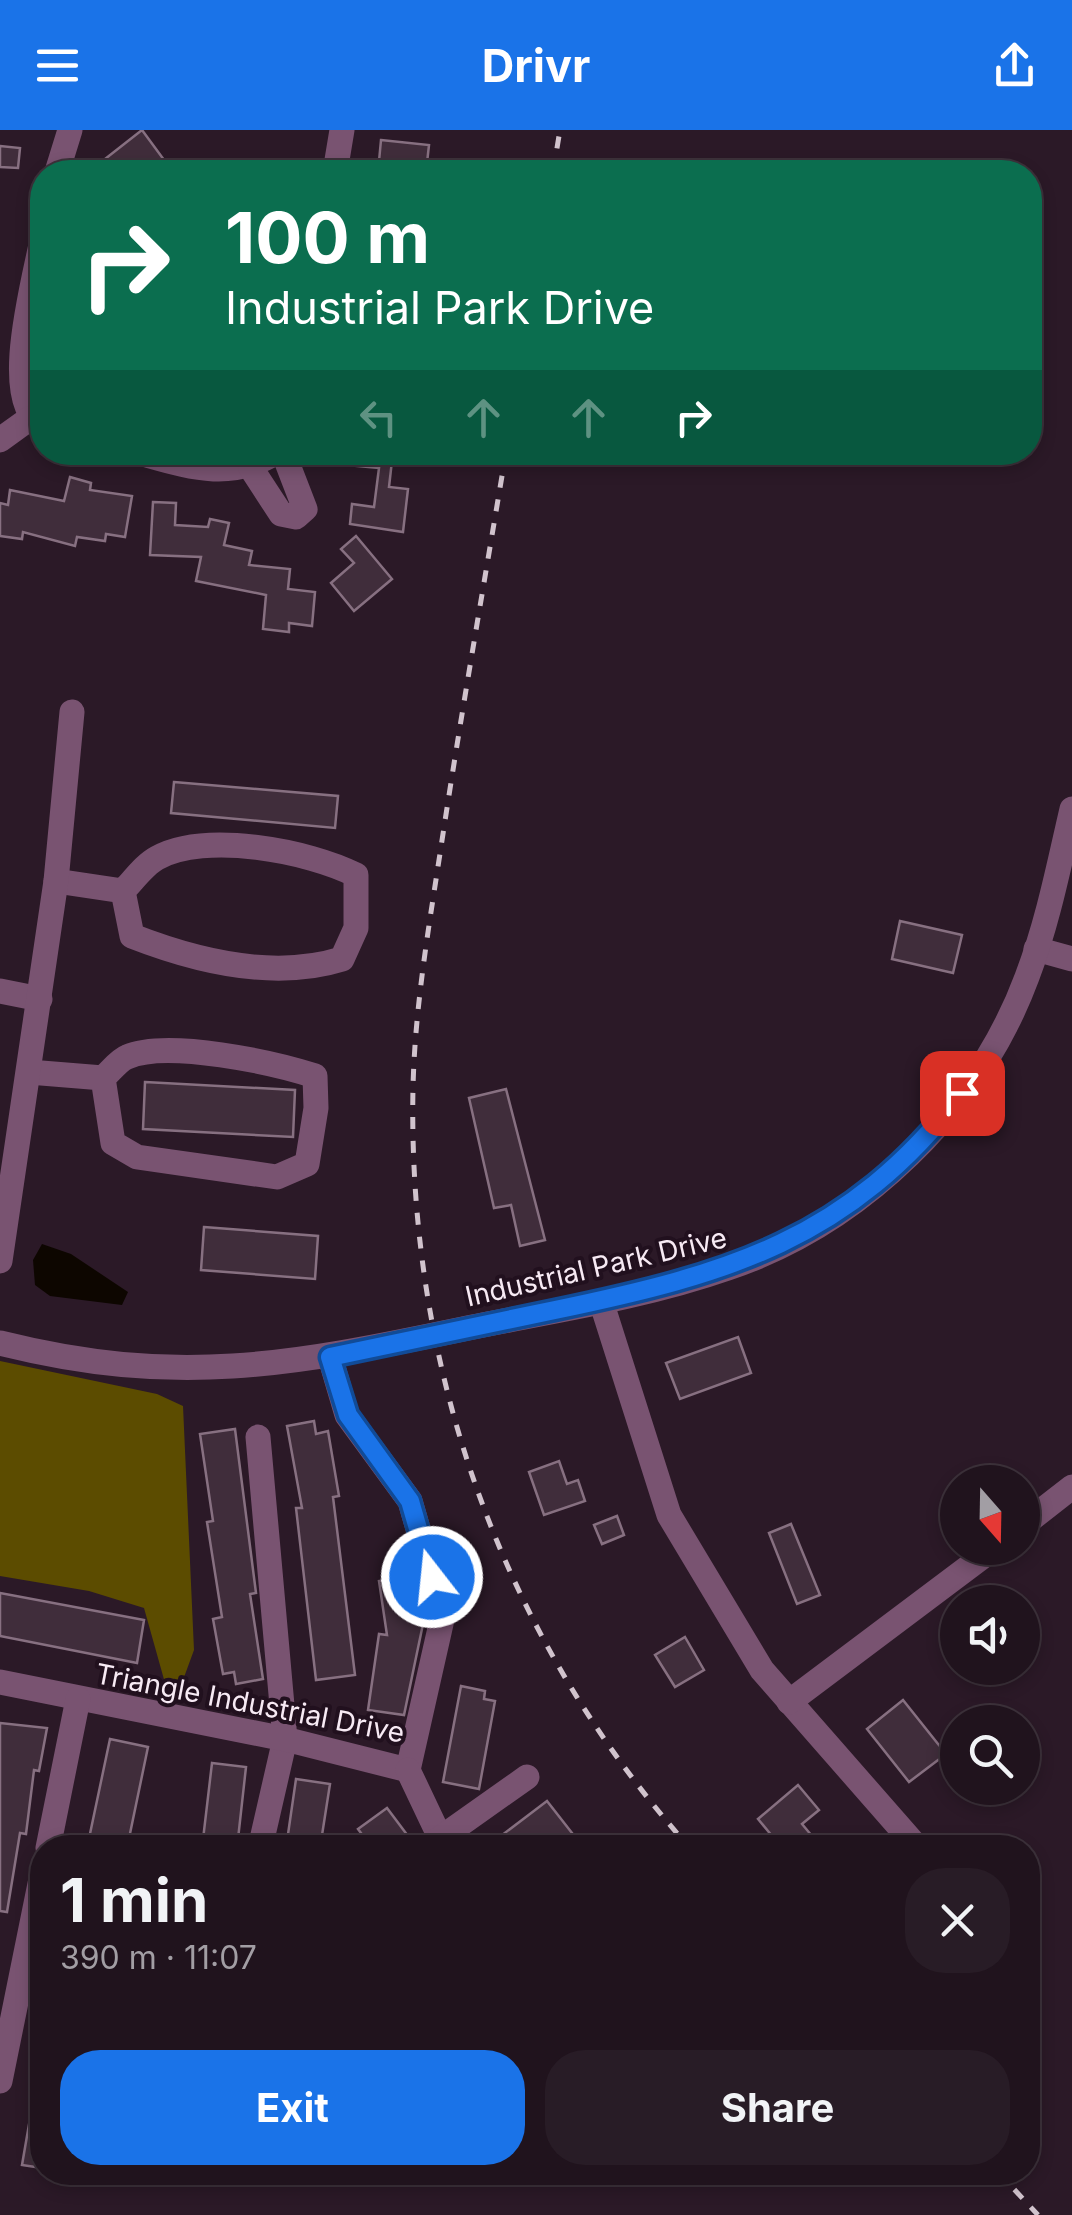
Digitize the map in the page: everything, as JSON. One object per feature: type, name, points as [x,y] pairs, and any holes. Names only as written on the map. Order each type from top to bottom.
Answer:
[{"type":"street","points":[[61,160],[70,130]]},
{"type":"street","points":[[337,160],[342,130]]},
{"type":"street","points":[[0,440],[23,415],[22,338],[30,299]]},
{"type":"street","points":[[191,465],[216,471],[256,465]]},
{"type":"street","points":[[251,468],[281,514],[296,517],[305,510],[286,465]]},
{"type":"street","points":[[0,1261],[56,882],[72,712]]},
{"type":"street","name":"Industrial Park Drive","points":[[0,1343],[92,1363],[156,1370],[268,1366],[330,1357],[601,1301],[690,1280],[754,1258],[818,1226],[878,1183],[944,1116],[980,1070],[1026,979],[1072,809]]},
{"type":"street","points":[[203,844],[274,850],[336,865],[356,875],[356,928],[342,959],[310,970],[192,959],[132,936],[123,891],[156,858],[203,844]]},
{"type":"street","points":[[56,882],[123,891]]},
{"type":"street","points":[[1036,949],[1072,959]]},
{"type":"street","points":[[0,991],[40,999]]},
{"type":"street","points":[[29,1072],[103,1078],[127,1056],[178,1052],[259,1058],[316,1076],[316,1108],[307,1164],[277,1177],[137,1157],[113,1143],[103,1078]]},
{"type":"street","points":[[601,1301],[669,1515],[762,1670],[907,1835]]},
{"type":"street","name":"Triangle Industrial Drive","points":[[0,1682],[285,1739],[408,1770],[443,1616],[410,1501],[348,1415],[330,1357]]},
{"type":"street","points":[[258,1437],[285,1739],[263,1835]]},
{"type":"street","points":[[1040,1512],[1072,1487]]},
{"type":"street","points":[[789,1702],[971,1565]]},
{"type":"street","points":[[51,1835],[78,1699]]},
{"type":"street","points":[[408,1770],[438,1835]]},
{"type":"street","points":[[453,1835],[527,1777]]},
{"type":"street","points":[[0,2080],[30,1933]]},
{"type":"shaded area","points":[[42,1244],[71,1254],[128,1292],[122,1305],[50,1296],[35,1285],[33,1260]]},
{"type":"shaded area","points":[[0,1361],[157,1394],[183,1406],[194,1650],[183,1680],[165,1683],[144,1608],[89,1591],[0,1576]]},
{"type":"building","points":[[142,130],[164,160],[106,160]]},
{"type":"building","points":[[381,140],[429,145],[427,160],[379,160]]},
{"type":"building","points":[[0,146],[20,148],[18,168],[0,167]]},
{"type":"building","points":[[348,465],[392,465],[389,487],[408,489],[403,532],[350,524],[352,504],[374,507],[379,468]]},
{"type":"building","points":[[70,477],[91,483],[90,490],[132,496],[125,537],[106,534],[105,541],[77,537],[75,546],[23,532],[22,539],[0,536],[0,503],[8,505],[10,490],[64,501]]},
{"type":"building","points":[[153,502],[176,503],[175,525],[208,527],[210,519],[229,523],[224,545],[252,551],[249,565],[290,569],[288,589],[315,592],[312,626],[289,623],[289,632],[263,629],[266,595],[196,581],[201,557],[150,555]]},
{"type":"building","points":[[356,536],[392,579],[354,611],[331,583],[354,563],[341,549]]},
{"type":"building","points":[[174,782],[338,796],[335,828],[171,813]]},
{"type":"building","points":[[900,921],[962,935],[953,973],[892,959]]},
{"type":"building","points":[[145,1082],[295,1090],[293,1137],[143,1129]]},
{"type":"building","points":[[506,1089],[545,1240],[520,1246],[511,1205],[494,1208],[469,1098]]},
{"type":"building","points":[[204,1227],[318,1236],[315,1279],[201,1270]]},
{"type":"building","points":[[738,1337],[751,1373],[680,1399],[666,1363]]},
{"type":"building","points":[[314,1421],[316,1434],[328,1431],[339,1496],[333,1497],[355,1675],[316,1680],[296,1508],[302,1508],[287,1426]]},
{"type":"building","points":[[235,1429],[256,1593],[250,1594],[263,1679],[236,1684],[234,1672],[223,1674],[213,1619],[222,1617],[207,1522],[213,1521],[200,1434]]},
{"type":"building","points":[[559,1461],[567,1484],[578,1480],[585,1501],[544,1515],[529,1472]]},
{"type":"building","points":[[617,1516],[624,1535],[602,1544],[594,1525]]},
{"type":"building","points":[[791,1524],[820,1595],[797,1604],[769,1533]]},
{"type":"building","points":[[415,1576],[423,1624],[404,1715],[368,1710],[379,1634],[387,1635],[379,1581]]},
{"type":"building","points":[[0,1593],[144,1620],[137,1663],[0,1636]]},
{"type":"building","points":[[685,1637],[704,1670],[675,1687],[655,1655]]},
{"type":"building","points":[[461,1686],[485,1691],[484,1699],[495,1701],[479,1789],[443,1782]]},
{"type":"building","points":[[903,1700],[940,1746],[940,1759],[909,1782],[867,1729]]},
{"type":"building","points":[[0,1723],[47,1728],[39,1771],[34,1770],[26,1834],[20,1833],[7,1912],[0,1911]]},
{"type":"building","points":[[110,1739],[148,1747],[130,1835],[90,1835]]},
{"type":"building","points":[[212,1763],[246,1767],[238,1835],[204,1835]]},
{"type":"building","points":[[296,1779],[330,1784],[322,1835],[288,1835]]},
{"type":"building","points":[[798,1785],[819,1810],[802,1824],[811,1835],[771,1835],[758,1819]]},
{"type":"building","points":[[547,1801],[572,1833],[569,1835],[502,1835]]},
{"type":"building","points":[[387,1808],[407,1835],[362,1835],[358,1829]]},
{"type":"building","points":[[30,2119],[30,2166],[22,2165]]},
{"type":"railway","points":[[555,160],[560,130]]},
{"type":"railway","points":[[504,465],[427,936],[417,1026],[413,1087],[415,1192],[427,1295],[448,1396],[479,1494],[518,1589],[567,1680],[624,1767],[679,1835]]},
{"type":"railway","points":[[1010,2185],[1038,2215]]},
{"type":"route","points":[[432,1577],[410,1501],[348,1415],[330,1357],[636,1294],[754,1258],[818,1226],[878,1183],[914,1149],[962,1093]]}]
